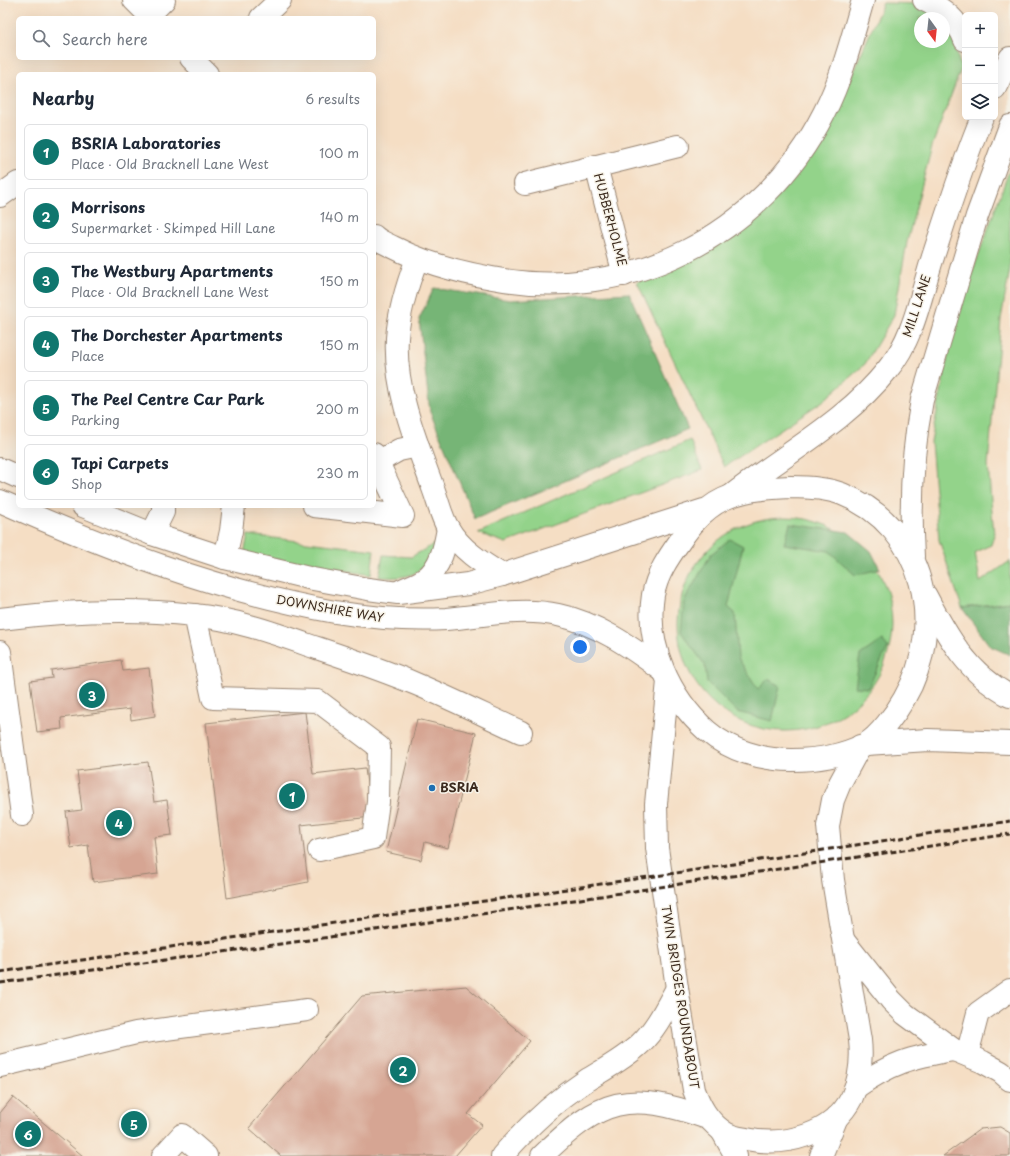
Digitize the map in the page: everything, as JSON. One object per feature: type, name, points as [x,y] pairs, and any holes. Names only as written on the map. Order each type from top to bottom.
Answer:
[{"type":"main road","points":[[134,0],[155,11]]},
{"type":"main road","points":[[263,16],[280,0]]},
{"type":"main road","points":[[376,237],[417,259],[478,276],[538,285],[569,285],[624,275],[667,260],[714,236],[751,206],[784,173],[806,144],[824,113],[837,83],[864,0]]},
{"type":"main road","points":[[924,0],[948,14],[957,24],[962,34]]},
{"type":"main road","points":[[997,84],[1010,58]]},
{"type":"main road","points":[[193,60],[205,72]]},
{"type":"main road","points":[[957,180],[967,120]]},
{"type":"main road","name":"MILL LANE","points":[[731,496],[837,419],[860,400],[889,368],[900,351],[913,324],[957,180],[981,120]]},
{"type":"main road","points":[[913,557],[912,483],[917,424],[922,400],[977,216],[1010,126]]},
{"type":"main road","name":"HUBBERHOLME","points":[[525,184],[678,146]]},
{"type":"main road","name":"HUBBERHOLME","points":[[596,166],[624,275]]},
{"type":"main road","points":[[0,196],[16,184]]},
{"type":"main road","points":[[417,259],[401,306],[397,339],[402,388],[418,446],[448,528],[464,548],[480,562],[502,575]]},
{"type":"main road","points":[[376,460],[398,450],[418,446]]},
{"type":"main road","points":[[332,508],[403,516],[376,462]]},
{"type":"main road","points":[[0,470],[16,476]]},
{"type":"main road","name":"TWIN BRIDGES ROUNDABOUT","points":[[665,675],[656,804],[657,848],[677,988],[694,1090],[715,1124],[746,1139],[780,1142],[810,1133],[837,1117],[852,1097],[855,1088],[859,1074],[861,1046],[833,880],[828,826],[833,800],[840,783],[863,745],[893,716],[910,688],[918,669],[924,639],[924,591],[913,557],[896,533],[859,502],[842,494],[827,490],[791,486],[749,491],[731,496],[705,510],[682,538],[664,564],[654,595],[653,628],[665,675],[683,704],[708,732],[744,752],[761,757],[795,760],[818,758],[846,752],[863,745]]},
{"type":"main road","name":"DOWNSHIRE WAY","points":[[0,501],[94,542],[155,565],[276,600],[334,612],[380,619],[412,621],[513,613],[539,612],[557,614],[574,619],[614,638],[665,675]]},
{"type":"main road","points":[[88,508],[152,534],[225,558],[313,579],[368,589],[398,592],[468,584],[502,575],[705,510]]},
{"type":"main road","points":[[152,534],[163,512],[163,508]]},
{"type":"main road","points":[[225,558],[231,531],[234,508]]},
{"type":"main road","points":[[398,592],[426,578],[436,566],[444,549],[448,528]]},
{"type":"main road","points":[[924,591],[950,640],[962,657],[975,672],[988,683],[1010,696]]},
{"type":"main road","points":[[0,619],[33,615],[89,612],[136,612],[195,615],[262,629],[362,663],[416,684],[521,732]]},
{"type":"main road","points":[[195,615],[213,698],[318,701],[379,747],[378,802],[373,838],[320,850]]},
{"type":"main road","points":[[0,652],[22,815]]},
{"type":"main road","points":[[863,745],[928,740],[1010,743]]},
{"type":"main road","points":[[844,941],[891,1000],[905,1014],[960,1052],[1001,1072],[1010,1080]]},
{"type":"main road","points":[[502,1156],[521,1134],[566,1095],[627,1055],[641,1044],[653,1029],[677,988]]},
{"type":"main road","points":[[960,1052],[978,1013],[1010,990]]},
{"type":"main road","points":[[0,1066],[136,1033],[307,1010]]},
{"type":"main road","points":[[855,1088],[886,1067],[901,1062],[960,1052]]},
{"type":"main road","points":[[542,1156],[583,1119],[597,1110],[635,1101],[685,1110],[715,1124],[736,1156]]},
{"type":"main road","points":[[820,1156],[837,1117]]},
{"type":"main road","points":[[163,1156],[182,1135],[206,1156]]},
{"type":"green space","points":[[883,3],[921,4],[931,12],[914,12],[914,48],[950,48],[950,35],[954,42],[961,69],[932,146],[907,242],[894,315],[865,364],[823,401],[724,467],[637,282],[714,245],[819,140],[851,77]]},
{"type":"green space","points":[[1010,168],[1010,269],[1001,319],[988,465],[994,535],[991,545],[975,552],[980,582],[1010,561],[1010,602],[962,608],[939,540],[931,442],[955,320]]},
{"type":"green space","points":[[434,288],[510,300],[629,293],[688,429],[475,519],[430,412],[419,319]]},
{"type":"green space","points":[[690,440],[702,470],[506,543],[478,533]]},
{"type":"green space","points":[[785,517],[806,519],[826,525],[844,535],[861,548],[874,565],[884,583],[890,603],[892,624],[890,645],[884,665],[874,683],[861,700],[844,713],[826,723],[806,729],[785,731],[764,729],[744,723],[726,713],[709,700],[696,683],[686,665],[680,645],[678,624],[680,603],[686,583],[696,565],[709,548],[726,535],[744,525],[764,519]]},
{"type":"green space","points":[[790,524],[848,532],[871,551],[880,569],[855,575],[829,551],[784,544]]},
{"type":"green space","points":[[248,535],[374,550],[371,575],[244,554]]},
{"type":"green space","points":[[730,539],[743,546],[728,607],[735,613],[738,658],[758,689],[768,679],[780,686],[772,721],[737,712],[707,682],[705,665],[681,632],[684,601],[711,554]]},
{"type":"green space","points":[[436,543],[427,562],[415,573],[400,577],[379,577],[383,555],[411,557]]},
{"type":"green space","points":[[1010,602],[1010,655],[990,646],[962,608]]},
{"type":"green space","points":[[882,640],[888,647],[868,688],[855,687],[860,655]]},
{"type":"building","points":[[121,660],[123,671],[149,668],[155,716],[131,720],[130,709],[61,718],[62,729],[37,732],[30,681],[52,678],[51,670]]},
{"type":"building","points":[[305,712],[313,774],[365,768],[371,817],[301,825],[308,882],[227,898],[206,723]]},
{"type":"building","name":"BSRIA","points":[[417,719],[476,733],[448,848],[425,842],[421,860],[386,852]]},
{"type":"building","points":[[148,762],[154,802],[167,800],[172,835],[154,837],[158,874],[93,882],[88,845],[71,848],[66,812],[82,810],[77,771]]},
{"type":"building","points":[[466,986],[530,1041],[468,1114],[482,1125],[455,1156],[281,1156],[249,1128],[362,996]]},
{"type":"building","points":[[13,1097],[83,1156],[0,1156],[0,1113]]},
{"type":"building","points":[[1000,1127],[1010,1133],[1010,1156],[943,1156],[980,1129]]},
{"type":"railway","points":[[0,972],[676,873],[1010,821]]},
{"type":"railway","points":[[0,983],[323,938],[1010,834]]},
{"type":"place","name":"The Westbury Apartments","points":[[92,695]]},
{"type":"place","name":"BSRIA","points":[[432,788]]},
{"type":"place","name":"BSRIA Laboratories","points":[[292,796]]},
{"type":"place","name":"The Dorchester Apartments","points":[[119,823]]},
{"type":"place","name":"Morrisons","points":[[403,1070]]},
{"type":"place","name":"The Peel Centre Car Park","points":[[134,1124]]},
{"type":"place","name":"Tapi Carpets","points":[[28,1134]]}]
